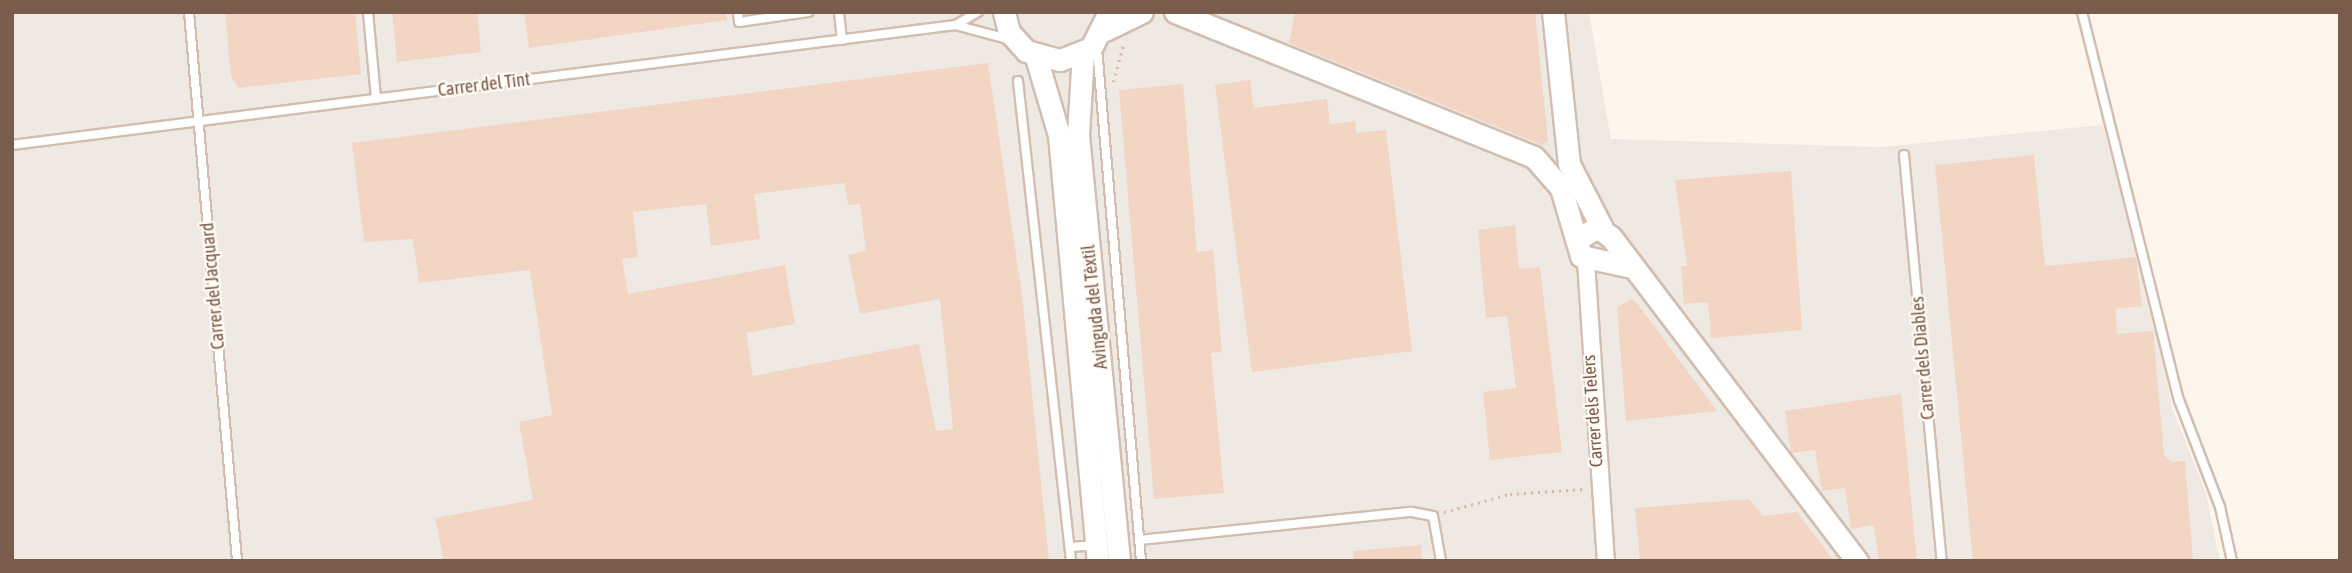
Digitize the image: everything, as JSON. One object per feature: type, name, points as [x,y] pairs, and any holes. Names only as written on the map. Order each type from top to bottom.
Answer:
[{"type":"street","points":[[1004,12],[1018,43],[1037,57],[1060,60],[1099,34],[1142,12]]},
{"type":"street","points":[[1175,12],[1534,157],[1561,188],[1578,239],[1594,262],[1632,267]]},
{"type":"street","points":[[1553,12],[1566,138],[1574,178],[1608,235],[1857,561]]},
{"type":"street","name":"Avinguda del Tèxtil","points":[[1099,34],[1078,135],[1119,561]]},
{"type":"street","name":"Avinguda del Tèxtil","points":[[1037,57],[1059,135],[1097,553]]},
{"type":"street","points":[[1534,157],[1553,154],[1566,138]]},
{"type":"street","points":[[1578,239],[1586,230],[1608,235]]},
{"type":"street","points":[[1594,262],[1608,235]]},
{"type":"street","name":"Carrer dels Telers","points":[[1594,262],[1599,488],[1606,561]]},
{"type":"lane","name":"Carrer del Jacquard","points":[[189,12],[237,561]]},
{"type":"lane","points":[[368,12],[376,99]]},
{"type":"lane","points":[[738,12],[739,22],[808,12]]},
{"type":"lane","points":[[839,12],[842,40]]},
{"type":"lane","points":[[955,25],[978,12]]},
{"type":"lane","points":[[2081,12],[2179,400],[2220,507],[2232,561]]},
{"type":"lane","name":"Carrer del Tint","points":[[12,145],[955,25]]},
{"type":"lane","points":[[955,25],[982,27],[1018,43]]},
{"type":"lane","points":[[1099,34],[1141,561]]},
{"type":"lane","points":[[1018,81],[1071,561]]},
{"type":"lane","name":"Carrer dels Diables","points":[[1904,155],[1942,561]]},
{"type":"lane","points":[[1139,540],[1412,512],[1433,516],[1441,561]]},
{"type":"lane","points":[[1070,547],[1097,553]]},
{"type":"path","points":[[1433,516],[1510,494],[1599,488]]},
{"type":"shaded area","points":[[12,12],[1589,12],[1611,139],[1881,147],[2102,125],[2146,273],[2172,408],[2206,493],[2220,561],[12,561]]},
{"type":"building","points":[[225,12],[355,12],[361,74],[239,88],[231,76]]},
{"type":"building","points":[[392,12],[477,12],[481,52],[397,62]]},
{"type":"building","points":[[524,12],[726,12],[727,20],[529,48]]},
{"type":"building","points":[[1295,12],[1535,12],[1548,141],[1542,145],[1289,43]]},
{"type":"building","points":[[988,63],[1022,295],[1049,561],[444,561],[435,518],[533,500],[519,422],[552,415],[530,270],[419,283],[413,239],[364,242],[352,143]],"holes":[[[845,183],[848,205],[860,204],[866,251],[848,255],[860,314],[940,299],[953,429],[936,431],[919,344],[753,376],[746,333],[795,324],[785,265],[628,294],[622,259],[638,257],[633,212],[706,204],[711,246],[760,239],[754,194]]]},
{"type":"building","points":[[1250,80],[1254,108],[1327,99],[1330,124],[1355,121],[1356,133],[1386,130],[1412,351],[1252,372],[1215,85]]},
{"type":"building","points":[[1183,84],[1197,252],[1213,250],[1222,352],[1211,353],[1224,493],[1154,499],[1119,90]]},
{"type":"building","points":[[2034,155],[2045,266],[2136,257],[2142,306],[2116,309],[2117,334],[2153,331],[2164,455],[2171,462],[2185,461],[2193,561],[1973,561],[1935,165]]},
{"type":"building","points":[[1791,171],[1802,330],[1711,338],[1708,302],[1684,304],[1681,266],[1687,266],[1675,180]]},
{"type":"building","points":[[1515,225],[1519,269],[1540,267],[1562,452],[1490,460],[1483,392],[1516,388],[1507,316],[1486,318],[1478,230]]},
{"type":"building","points":[[1632,299],[1717,411],[1626,421],[1617,307]]},
{"type":"building","points":[[1901,394],[1917,561],[1879,561],[1874,525],[1851,529],[1845,488],[1822,491],[1815,450],[1791,453],[1785,411]]},
{"type":"building","points":[[1749,499],[1763,516],[1797,512],[1834,561],[1640,561],[1635,508]]},
{"type":"building","points":[[1421,545],[1422,561],[1354,561],[1353,551]]}]
